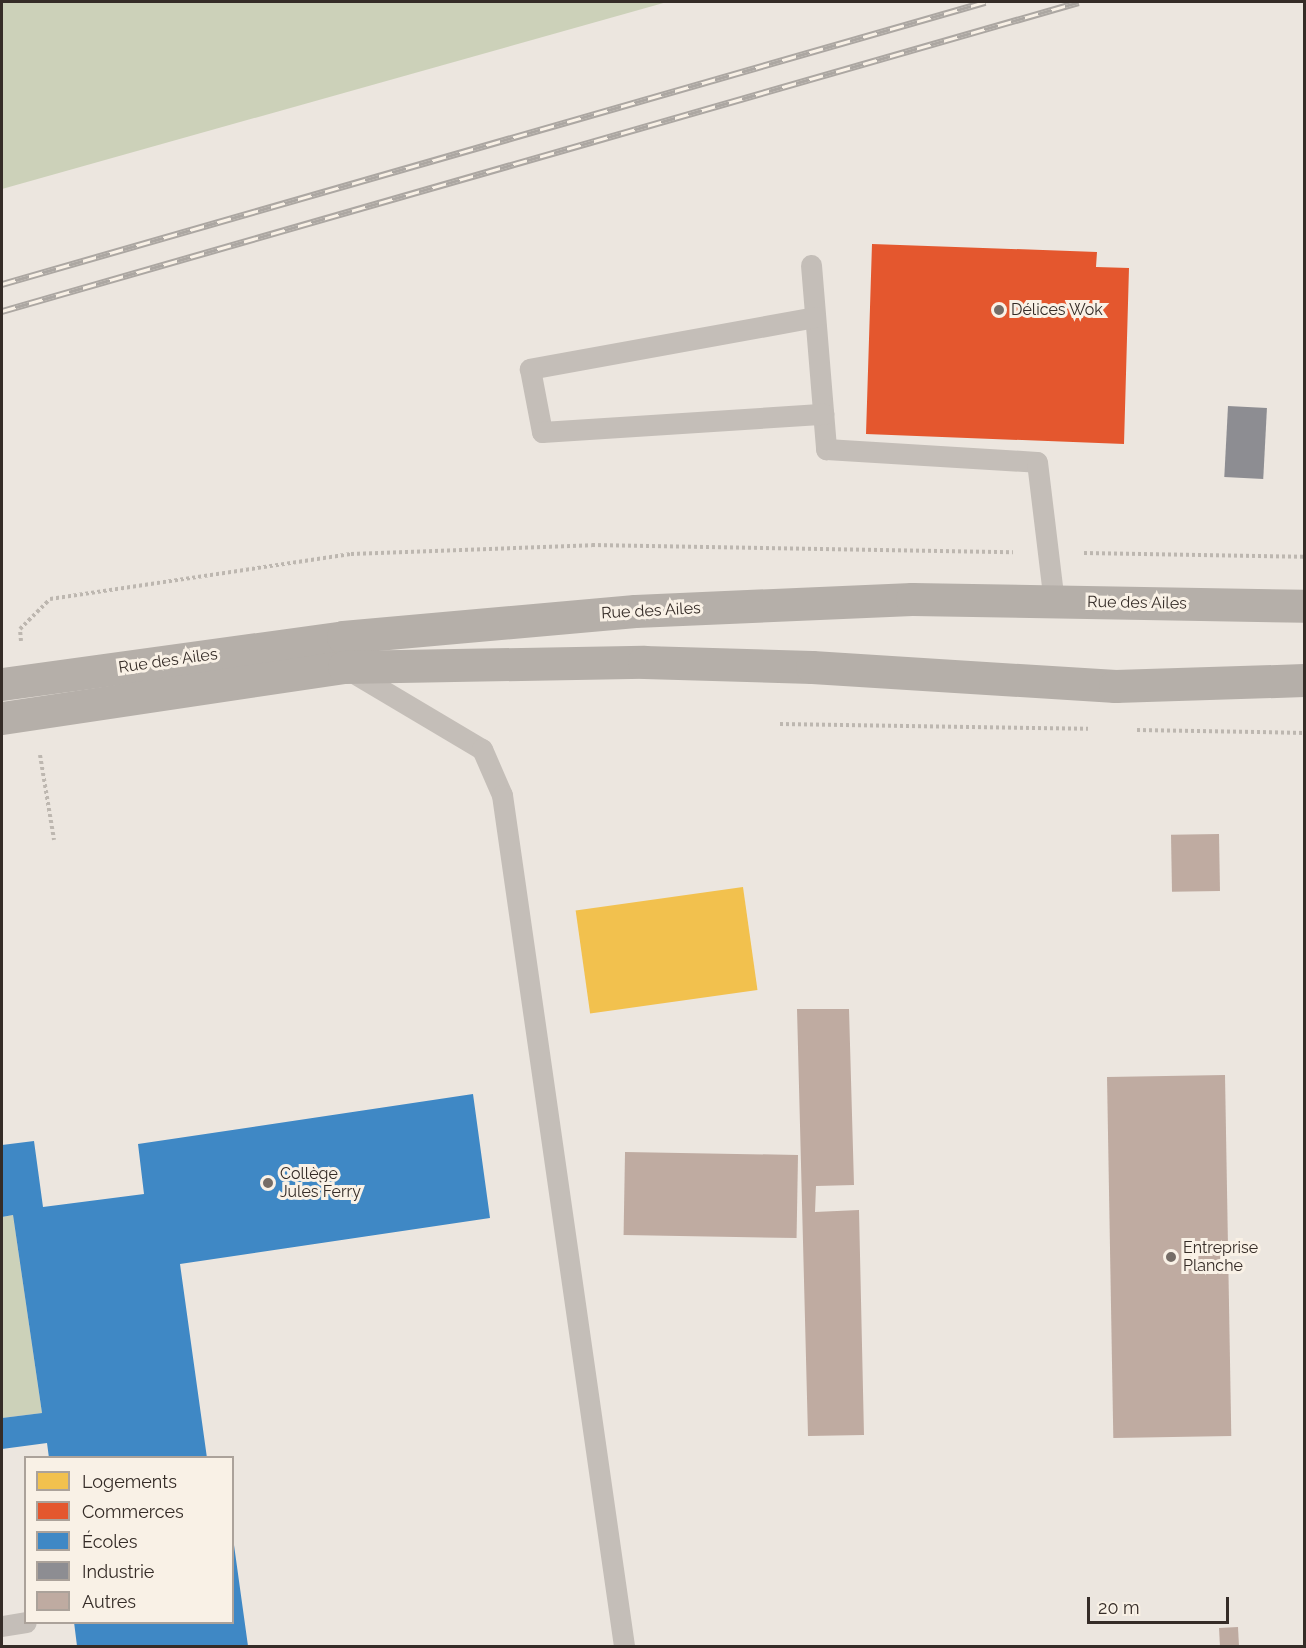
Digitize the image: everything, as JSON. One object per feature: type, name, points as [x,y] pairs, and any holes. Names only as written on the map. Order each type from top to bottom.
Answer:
[{"type":"main road","name":"Rue des Ailes","points":[[14,682],[343,637],[635,611],[912,599],[1305,606]]},
{"type":"main road","name":"Rue des Ailes","points":[[17,716],[344,667],[644,662],[812,667],[1115,686],[1305,680]]},
{"type":"lane","points":[[811,265],[826,449],[1037,462],[1054,602]]},
{"type":"lane","points":[[815,317],[530,369],[542,432],[823,414]]},
{"type":"lane","points":[[344,667],[482,748],[502,795],[624,1647]]},
{"type":"lane","points":[[2,1626],[24,1622]]},
{"type":"path","points":[[14,682],[20,629],[50,599],[351,554],[592,544],[1305,557]]},
{"type":"path","points":[[17,716],[54,840]]},
{"type":"path","points":[[780,724],[1092,729]]},
{"type":"path","points":[[1128,730],[1305,733]]},
{"type":"green space","points":[[2,2],[667,2],[2,189]]},
{"type":"green space","points":[[13,1215],[42,1413],[2,1418],[2,1217]]},
{"type":"building: Logements","points":[[743,887],[757,990],[590,1014],[576,911]]},
{"type":"building: Commerces","name":"Délices Wok","points":[[872,244],[1097,252],[1096,267],[1129,268],[1124,444],[866,434]]},
{"type":"building: Écoles","points":[[473,1094],[490,1218],[180,1264],[207,1456],[49,1456],[47,1443],[2,1449],[2,1418],[42,1413],[13,1215],[2,1217],[2,1145],[34,1141],[43,1207],[144,1194],[138,1144]]},
{"type":"building: Écoles","points":[[234,1545],[248,1646],[77,1646],[74,1624],[234,1624]]},
{"type":"building: Industrie","points":[[1228,406],[1267,408],[1263,479],[1224,477]]},
{"type":"building: Autres","points":[[1219,834],[1220,891],[1172,892],[1171,835]]},
{"type":"building: Autres","points":[[797,1009],[849,1009],[854,1185],[816,1186],[815,1212],[859,1210],[864,1435],[808,1436]]},
{"type":"building: Autres","name":"Entreprise Planche","points":[[1225,1075],[1231,1436],[1113,1438],[1107,1077]]},
{"type":"building: Autres","points":[[625,1152],[798,1155],[797,1238],[624,1235]]},
{"type":"building: Autres","points":[[1238,1627],[1239,1646],[1220,1646],[1219,1628]]},
{"type":"railway","points":[[2,284],[985,2]]},
{"type":"railway","points":[[2,311],[1079,2]]},
{"type":"place","name":"Délices Wok","points":[[999,310]]},
{"type":"place","name":"Collège Jules Ferry","points":[[268,1183]]},
{"type":"place","name":"Entreprise Planche","points":[[1171,1257]]}]
